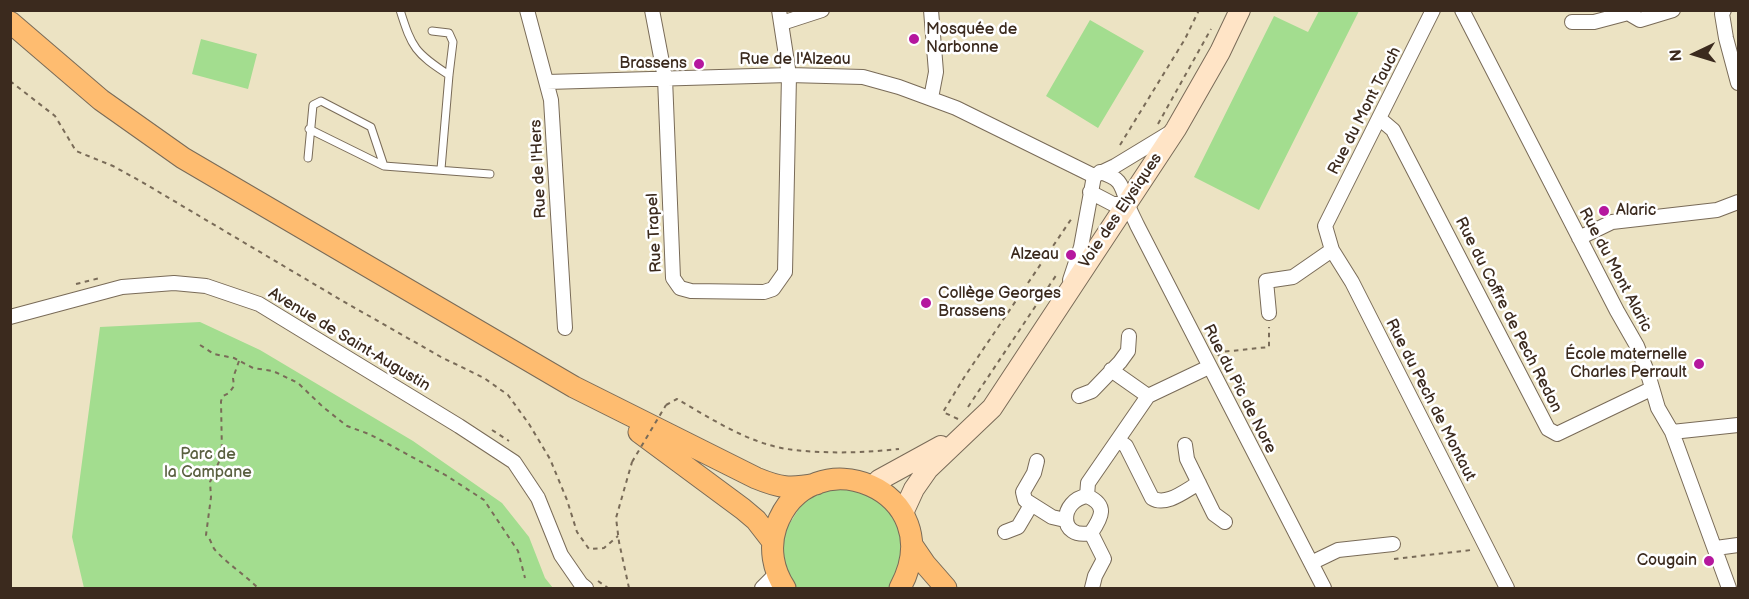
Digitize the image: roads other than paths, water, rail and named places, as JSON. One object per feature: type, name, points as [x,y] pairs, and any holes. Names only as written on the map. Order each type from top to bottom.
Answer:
[{"type":"main road","points":[[10,22],[101,100],[183,158],[574,387],[777,487],[792,488],[845,478],[874,486],[891,498],[908,523],[912,546],[909,568],[900,588]]},
{"type":"main road","points":[[574,387],[656,443],[724,495],[756,520],[773,542]]},
{"type":"main road","points":[[781,581],[773,560],[773,542],[780,517],[785,508],[803,491],[816,484]]},
{"type":"main road","points":[[912,546],[946,588]]},
{"type":"street","name":"Rue de l'Hers","points":[[527,10],[547,82],[553,119],[565,328]]},
{"type":"street","points":[[652,10],[665,78]]},
{"type":"street","points":[[789,75],[780,17],[822,10]]},
{"type":"street","points":[[931,10],[936,72],[932,98]]},
{"type":"street","name":"Voie des Elysiques","points":[[903,513],[914,489],[928,469],[992,408],[1176,129],[1220,52],[1240,10]]},
{"type":"street","name":"Rue du Mont Tauch","points":[[1325,226],[1433,10]]},
{"type":"street","name":"Rue du Mont Alaric","points":[[1462,10],[1637,346],[1658,408],[1672,432],[1729,588]]},
{"type":"street","points":[[1572,22],[1594,22],[1628,12],[1640,20],[1673,10]]},
{"type":"street","points":[[1724,10],[1722,14],[1726,38],[1734,53],[1738,83]]},
{"type":"street","name":"Rue de l'Alzeau","points":[[547,82],[789,75],[863,77],[932,98],[1097,174],[1116,178],[1124,190],[1127,204]]},
{"type":"street","name":"Rue Trapel","points":[[665,78],[673,278],[680,288],[691,291],[764,292],[773,289],[785,272],[789,75]]},
{"type":"street","name":"Rue du Coffre de Pech Redon","points":[[1380,119],[1393,130],[1548,429],[1557,434],[1651,389]]},
{"type":"street","points":[[1066,293],[1081,247],[1090,192],[1097,174],[1115,166],[1176,129]]},
{"type":"street","points":[[1090,192],[1113,204],[1127,204]]},
{"type":"street","points":[[1579,238],[1612,222],[1717,210],[1738,202]]},
{"type":"street","name":"Rue du Pic de Nore","points":[[1127,204],[1324,588]]},
{"type":"street","name":"Rue du Pech de Montaut","points":[[1325,226],[1332,250],[1352,282],[1507,588]]},
{"type":"street","points":[[1269,313],[1266,281],[1293,277],[1332,250]]},
{"type":"street","name":"Avenue de Saint-Augustin","points":[[10,317],[122,287],[174,283],[206,286],[259,304],[514,462],[538,498],[561,555],[581,584],[589,582]]},
{"type":"street","points":[[1078,396],[1092,391],[1128,351],[1129,336]]},
{"type":"street","points":[[1087,496],[1088,483],[1148,396],[1209,367]]},
{"type":"street","points":[[1111,370],[1148,396]]},
{"type":"street","points":[[1672,432],[1738,425]]},
{"type":"street","name":"Voie des Elysiques","points":[[874,486],[879,480],[968,431]]},
{"type":"street","points":[[1119,441],[1126,446],[1152,498],[1157,501],[1164,501],[1199,483]]},
{"type":"street","points":[[1185,445],[1187,459],[1214,514],[1224,522]]},
{"type":"street","points":[[1036,461],[1034,473],[1023,492],[1025,500],[1052,517],[1065,520]]},
{"type":"street","points":[[1087,496],[1100,506],[1102,516],[1091,533],[1077,534],[1069,528],[1065,520],[1074,501],[1081,497],[1087,496]]},
{"type":"street","points":[[1005,532],[1018,527],[1031,505]]},
{"type":"street","points":[[1091,533],[1104,559],[1095,576],[1092,588]]},
{"type":"street","points":[[1311,563],[1338,550],[1393,544]]},
{"type":"street","points":[[1716,548],[1738,545]]},
{"type":"street","points":[[762,588],[781,581]]},
{"type":"lane","points":[[400,10],[410,42],[422,58],[448,75]]},
{"type":"lane","points":[[432,31],[450,33],[453,42],[448,75],[441,170]]},
{"type":"lane","points":[[308,158],[313,105],[321,100],[371,127],[384,166]]},
{"type":"lane","points":[[309,129],[384,166],[490,174]]},
{"type":"place","name":"Mosquée de Narbonne","points":[[914,39]]},
{"type":"place","name":"Brassens","points":[[699,64]]},
{"type":"place","name":"Alaric","points":[[1604,211]]},
{"type":"place","name":"Alzeau","points":[[1071,255]]},
{"type":"place","name":"Collège Georges Brassens","points":[[926,303]]},
{"type":"place","name":"École maternelle Charles Perrault","points":[[1699,364]]},
{"type":"place","name":"Cougain","points":[[1709,561]]},
{"type":"park label","name":"Parc de la Campane","points":[[208,464]]}]
